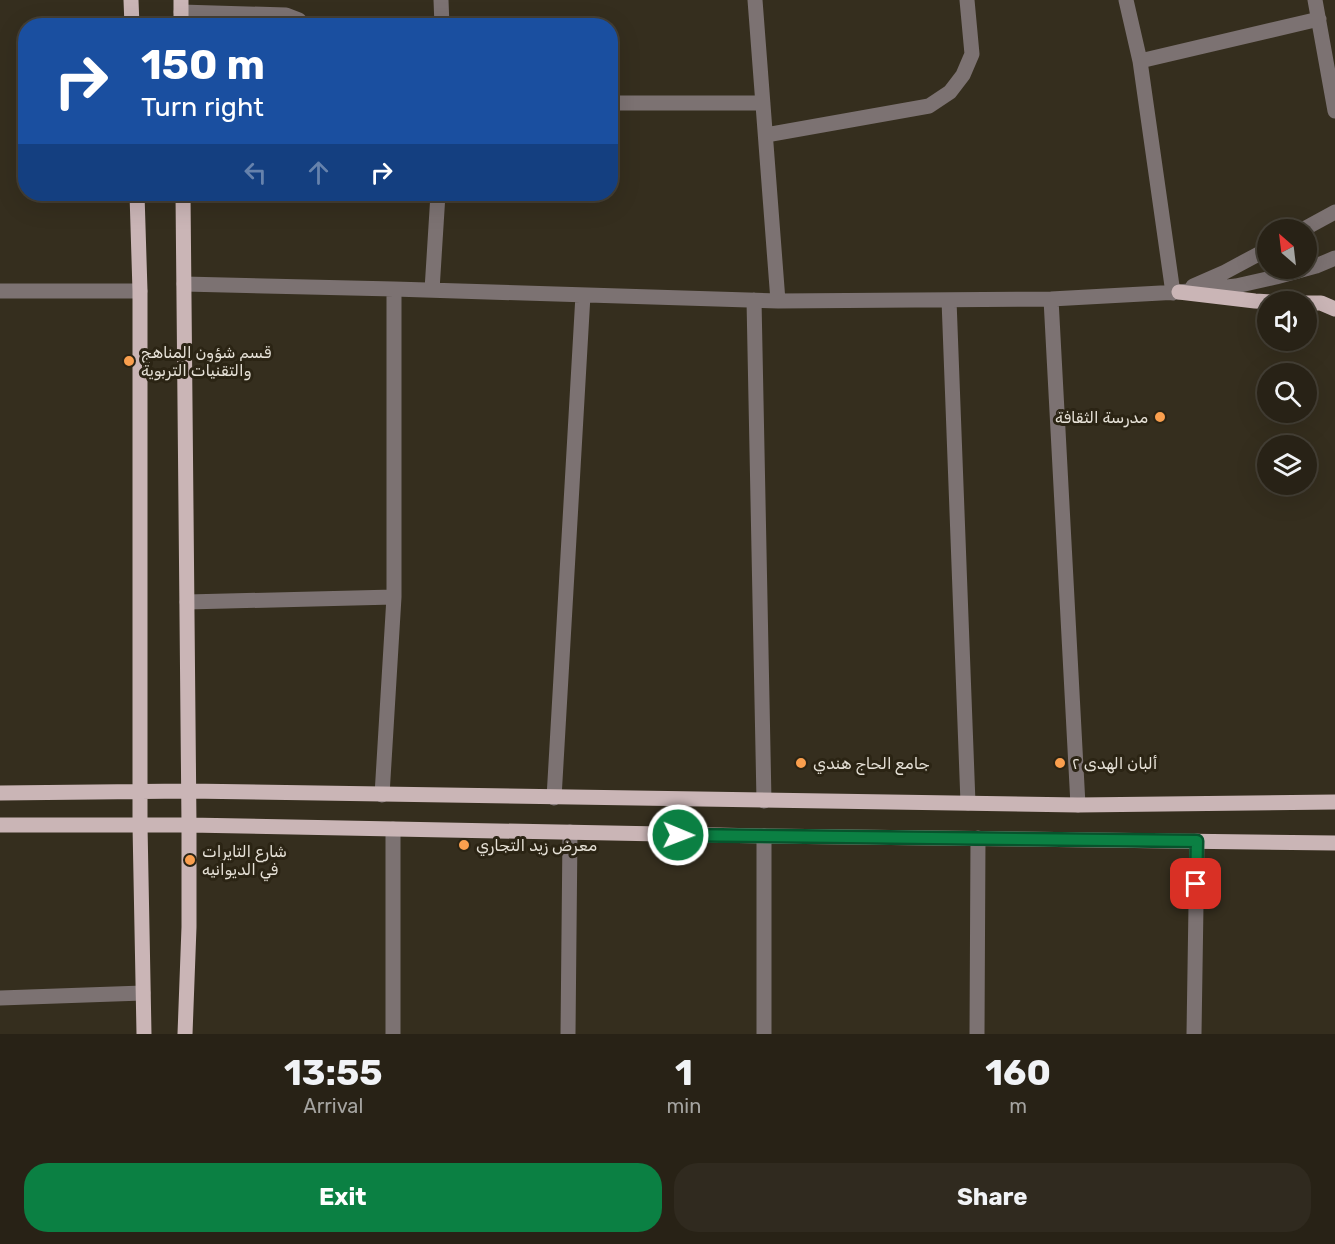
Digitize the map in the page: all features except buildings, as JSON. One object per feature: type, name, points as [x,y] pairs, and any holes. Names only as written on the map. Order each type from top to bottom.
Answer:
[{"type":"main road","points":[[131,0],[132,18]]},
{"type":"main road","points":[[137,201],[140,291],[141,825],[144,1034]]},
{"type":"main road","points":[[183,201],[189,825],[189,927],[185,1034]]},
{"type":"main road","points":[[1176,292],[1257,301]]},
{"type":"main road","points":[[1317,303],[1335,309]]},
{"type":"main road","points":[[0,793],[188,791],[1078,805],[1335,802]]},
{"type":"main road","points":[[0,825],[189,825],[764,836],[1335,843]]},
{"type":"street","points":[[441,0],[442,18]]},
{"type":"street","points":[[766,135],[929,106],[950,92],[963,75],[972,54],[967,0]]},
{"type":"street","points":[[1126,0],[1140,61],[1176,292]]},
{"type":"street","points":[[1315,0],[1335,111]]},
{"type":"street","points":[[760,1],[763,104],[778,301]]},
{"type":"street","points":[[181,12],[286,15],[294,18]]},
{"type":"street","points":[[1140,61],[1319,19]]},
{"type":"street","points":[[618,103],[763,104]]},
{"type":"street","points":[[432,290],[438,201]]},
{"type":"street","points":[[1317,222],[1335,212]]},
{"type":"street","points":[[1176,292],[1225,272],[1257,255]]},
{"type":"street","points":[[184,284],[778,301],[1051,299],[1236,286],[1316,266],[1335,258]]},
{"type":"street","points":[[382,795],[394,597],[394,289]]},
{"type":"street","points":[[0,291],[140,291]]},
{"type":"street","points":[[554,798],[583,295]]},
{"type":"street","points":[[1051,299],[1078,805]]},
{"type":"street","points":[[754,300],[764,801]]},
{"type":"street","points":[[949,300],[968,803]]},
{"type":"street","points":[[187,602],[394,597]]},
{"type":"street","points":[[393,829],[393,1034]]},
{"type":"street","points":[[568,1034],[570,832]]},
{"type":"street","points":[[764,836],[764,1034]]},
{"type":"street","points":[[977,1034],[978,838]]},
{"type":"street","points":[[1194,1034],[1197,841]]},
{"type":"street","points":[[0,998],[143,993]]},
{"type":"place","name":"قسم شؤون المناهج والتقنيات التربوية","points":[[129,361]]},
{"type":"place","name":"مدرسة الثقافة","points":[[1160,417]]},
{"type":"place","name":"جامع الحاج هندي","points":[[801,763]]},
{"type":"place","name":"ألبان الهدى ٢","points":[[1060,763]]},
{"type":"place","name":"معرض زيد التجاري","points":[[464,845]]},
{"type":"place","name":"شارع التايرات في الديوانيه","points":[[190,860]]},
{"type":"route","points":[[678,835],[1197,841],[1196,884]]}]
